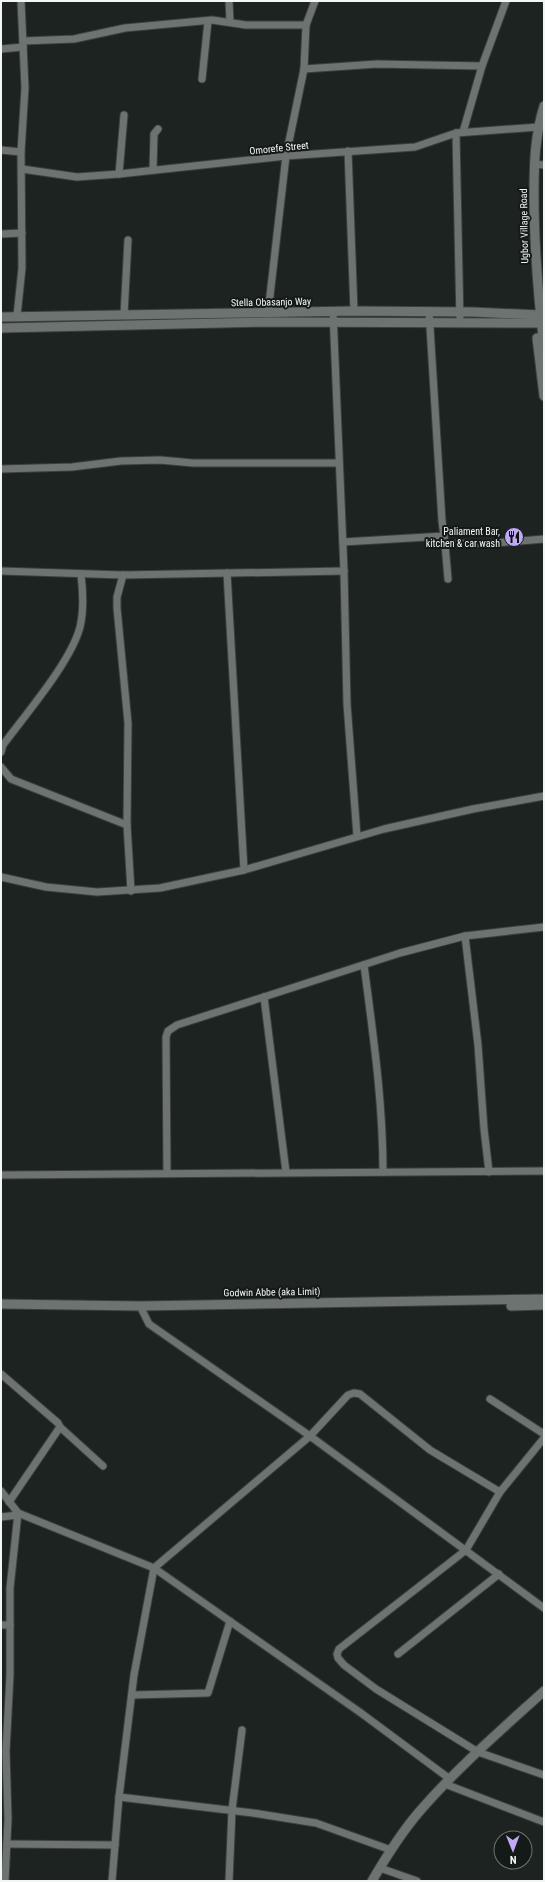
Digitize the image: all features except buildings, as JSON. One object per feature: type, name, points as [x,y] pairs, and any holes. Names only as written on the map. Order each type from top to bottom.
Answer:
[{"type":"street","points":[[17,316],[22,268],[22,152],[25,88],[21,1]]},
{"type":"street","points":[[229,1],[230,22]]},
{"type":"street","points":[[268,313],[286,156],[304,69],[306,25],[312,13],[315,1]]},
{"type":"street","points":[[460,322],[459,133],[506,1]]},
{"type":"street","points":[[202,79],[208,21]]},
{"type":"street","points":[[1,49],[23,44],[74,39],[125,28],[208,21],[230,22],[246,25],[306,25]]},
{"type":"street","points":[[304,69],[377,64],[482,66]]},
{"type":"street","name":"Ugbor Village Road","points":[[544,106],[538,127],[534,164],[535,263],[544,396]]},
{"type":"street","points":[[120,174],[124,115]]},
{"type":"street","name":"Omorefe Street","points":[[22,169],[77,177],[120,174],[286,156],[416,147],[459,133],[538,127]]},
{"type":"street","points":[[153,170],[154,134],[158,129]]},
{"type":"street","points":[[1,150],[22,152]]},
{"type":"street","points":[[348,151],[354,311]]},
{"type":"street","points":[[534,164],[544,165]]},
{"type":"street","points":[[1,234],[22,233]]},
{"type":"street","points":[[124,315],[128,240]]},
{"type":"street","name":"Stella Obasanjo Way","points":[[1,317],[354,311],[460,312],[539,323]]},
{"type":"street","points":[[333,312],[348,704],[357,836]]},
{"type":"street","points":[[429,312],[448,579]]},
{"type":"street","points":[[1,328],[334,322],[539,323]]},
{"type":"street","name":"Ugbor Village Road","points":[[539,323],[544,346]]},
{"type":"street","points":[[1,469],[72,467],[121,461],[160,460],[193,463],[339,463]]},
{"type":"street","points":[[343,542],[444,536]]},
{"type":"street","points":[[445,544],[494,543],[544,538]]},
{"type":"street","points":[[1,571],[123,575],[344,571]]},
{"type":"street","points":[[227,573],[244,870]]},
{"type":"street","points":[[1,752],[3,745],[66,657],[76,638],[80,627],[82,611],[83,591],[81,574]]},
{"type":"street","points":[[123,575],[117,597],[128,723],[127,825],[131,891]]},
{"type":"street","points":[[1,767],[11,779],[127,825]]},
{"type":"street","points":[[1,877],[46,887],[97,892],[160,888],[244,870],[357,836],[472,809],[544,796]]},
{"type":"street","points":[[167,1173],[166,1037],[168,1031],[177,1025],[364,965],[465,936],[544,927]]},
{"type":"street","points":[[465,936],[478,1045],[484,1129],[489,1172]]},
{"type":"street","points":[[364,965],[376,1059],[383,1141],[383,1172]]},
{"type":"street","points":[[264,997],[286,1172]]},
{"type":"street","points":[[1,1175],[544,1171]]},
{"type":"street","name":"Godwin Abbe (aka Limit)","points":[[1,1310],[544,1299]]},
{"type":"street","name":"Godwin Abbe (aka Limit)","points":[[1,1304],[141,1308],[544,1306]]},
{"type":"street","points":[[141,1308],[149,1324],[310,1436],[544,1608]]},
{"type":"street","points":[[1,1374],[58,1423],[60,1427],[103,1466]]},
{"type":"street","points":[[112,1881],[119,1797],[132,1695],[154,1568],[310,1436],[348,1396],[354,1393],[360,1394],[430,1450],[500,1492]]},
{"type":"street","points":[[490,1399],[544,1434]]},
{"type":"street","points":[[9,1502],[60,1427]]},
{"type":"street","points":[[544,1438],[500,1492],[466,1550],[339,1649],[337,1654],[344,1665],[376,1689],[478,1752],[544,1775]]},
{"type":"street","points":[[1,1491],[18,1514],[154,1568],[230,1621],[448,1781],[544,1822]]},
{"type":"street","points":[[1,1517],[18,1514]]},
{"type":"street","points":[[5,1881],[8,1819],[5,1697],[10,1626],[10,1588],[18,1514]]},
{"type":"street","points":[[398,1654],[499,1574]]},
{"type":"street","points":[[132,1695],[208,1693],[230,1621]]},
{"type":"street","points":[[1,1625],[10,1626]]},
{"type":"street","points":[[372,1881],[391,1850],[418,1813],[448,1781],[544,1691]]},
{"type":"street","points":[[229,1881],[232,1810],[242,1730]]},
{"type":"street","points":[[119,1797],[232,1810],[316,1823],[391,1850]]},
{"type":"street","points":[[7,1844],[115,1845]]},
{"type":"street","points":[[380,1868],[417,1881]]},
{"type":"place","name":"Paliament Bar, kitchen & car wash","points":[[514,537]]}]
